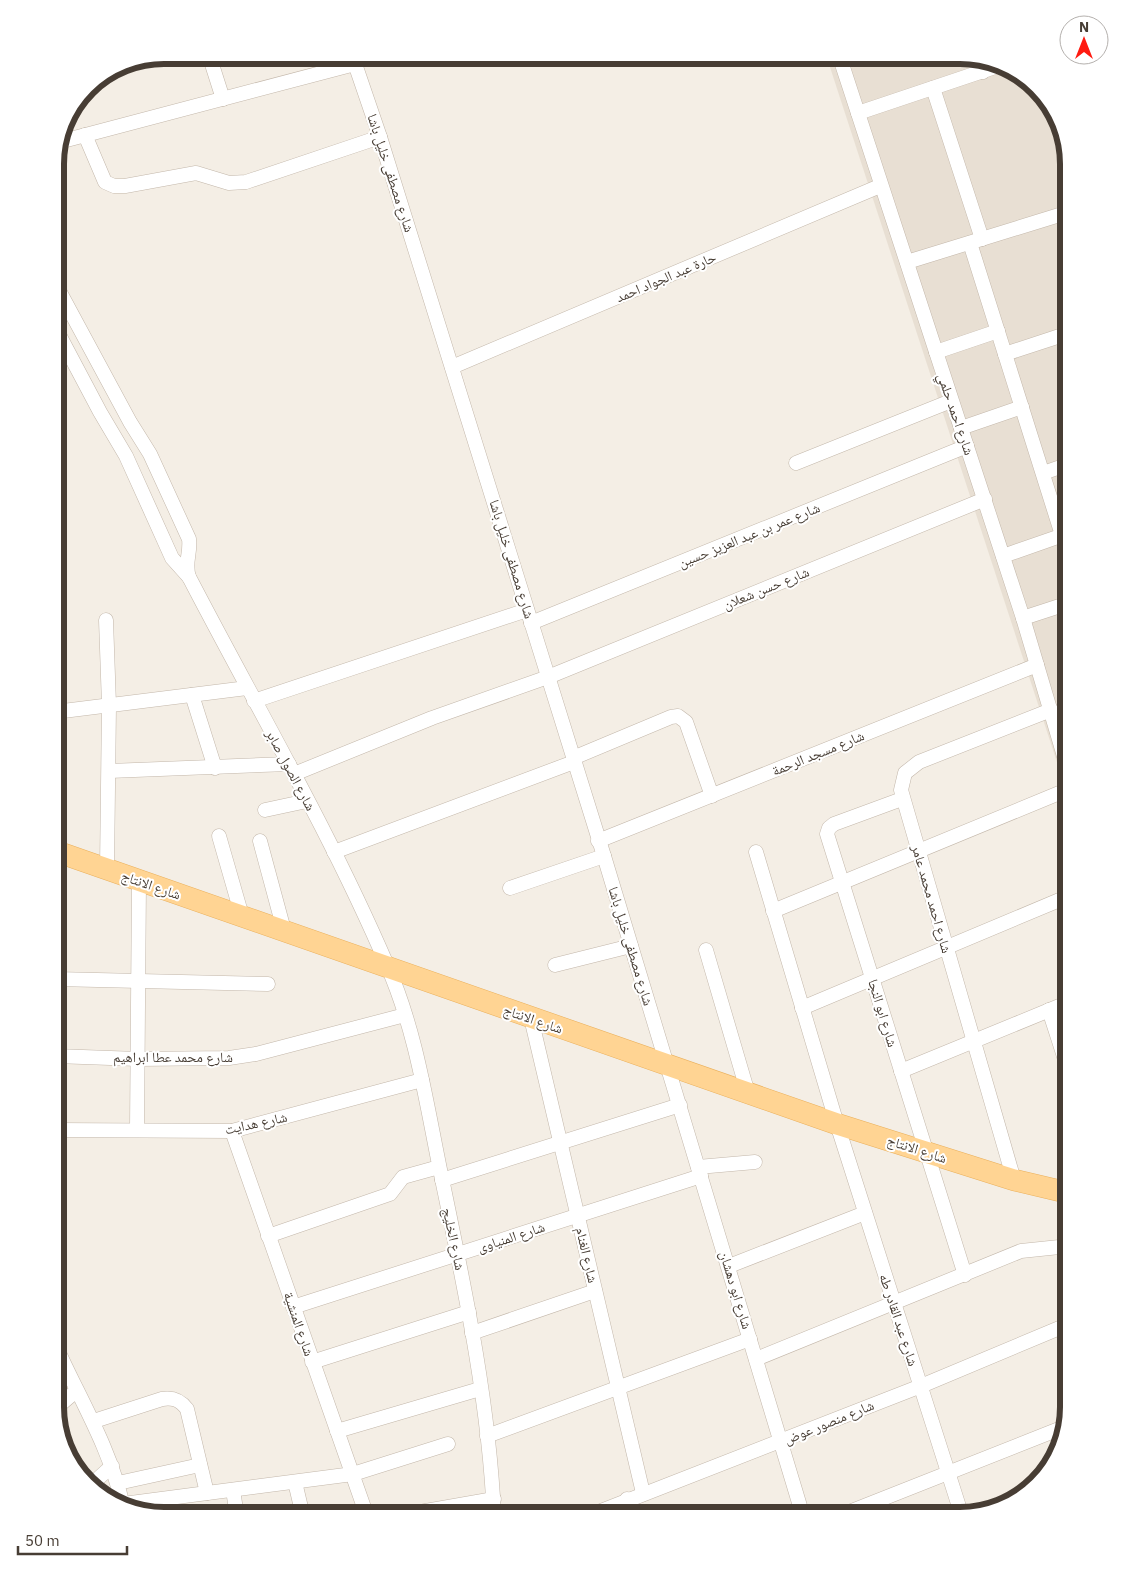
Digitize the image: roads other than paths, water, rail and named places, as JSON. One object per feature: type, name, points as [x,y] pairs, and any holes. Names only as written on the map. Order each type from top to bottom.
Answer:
[{"type":"main road","name":"شارع الانتاج","points":[[64,854],[837,1124],[1014,1180],[1060,1191]]},
{"type":"main road","name":"شارع الانتاج","points":[[1014,1180],[1043,1197],[1060,1203]]},
{"type":"street","points":[[213,64],[224,99]]},
{"type":"street","points":[[67,140],[224,99],[338,64]]},
{"type":"street","name":"شارع مصطفى خليل باشا","points":[[356,64],[452,367],[667,1064]]},
{"type":"street","name":"شارع احمد حلمي","points":[[842,64],[880,186],[907,262],[1023,618],[1060,742]]},
{"type":"street","points":[[858,113],[933,88],[979,66]]},
{"type":"street","points":[[933,88],[976,241],[998,331],[1043,473],[1060,518]]},
{"type":"street","points":[[85,135],[106,182],[114,186],[125,186],[196,173],[229,183],[246,182],[380,137]]},
{"type":"street","name":"حارة عبد الجواد احمد","points":[[452,367],[880,186]]},
{"type":"street","points":[[907,262],[1060,215]]},
{"type":"street","name":"شارع الصول صابر","points":[[64,300],[130,422],[150,454],[189,539],[190,546],[186,564],[189,577]]},
{"type":"street","points":[[936,352],[998,331]]},
{"type":"street","points":[[1005,354],[1060,336]]},
{"type":"street","name":"شارع الصول صابر","points":[[64,344],[126,456],[172,558],[189,577],[291,769],[334,852],[388,966]]},
{"type":"street","points":[[796,463],[951,401]]},
{"type":"street","points":[[961,428],[1022,407]]},
{"type":"street","name":"شارع عمر بن عبد العزيز حسين","points":[[531,624],[967,446]]},
{"type":"street","points":[[1043,473],[1060,467]]},
{"type":"street","name":"شارع حسن شعلان","points":[[109,771],[214,768],[291,769],[548,677],[984,499]]},
{"type":"street","points":[[1003,556],[1060,536]]},
{"type":"street","points":[[1023,618],[1060,606]]},
{"type":"street","points":[[254,701],[527,610]]},
{"type":"street","points":[[106,620],[109,705],[107,869]]},
{"type":"street","name":"شارع مسجد الرحمة","points":[[598,841],[1038,665]]},
{"type":"street","points":[[64,711],[247,688]]},
{"type":"street","points":[[192,695],[214,768]]},
{"type":"street","name":"شارع احمد محمد عامر","points":[[1014,1180],[902,799],[902,781],[911,766],[1051,710]]},
{"type":"street","points":[[334,852],[573,760],[671,717],[678,716],[686,722],[712,796]]},
{"type":"street","points":[[773,911],[1060,793]]},
{"type":"street","name":"شارع ابو النجا","points":[[902,799],[834,824],[829,828],[828,838],[965,1274]]},
{"type":"street","points":[[266,810],[307,801]]},
{"type":"street","points":[[219,836],[242,916]]},
{"type":"street","points":[[260,841],[284,930]]},
{"type":"street","name":"شارع عبد القادر طه","points":[[756,852],[837,1124],[959,1507]]},
{"type":"street","points":[[510,888],[604,856]]},
{"type":"street","points":[[138,1130],[139,881]]},
{"type":"street","points":[[802,1008],[1060,900]]},
{"type":"street","points":[[555,964],[631,946]]},
{"type":"street","points":[[706,950],[748,1093]]},
{"type":"street","name":"شارع الخليج","points":[[388,966],[406,1015],[422,1080],[458,1254],[469,1312],[487,1436],[494,1507]]},
{"type":"street","points":[[64,979],[268,984]]},
{"type":"street","points":[[901,1071],[1060,1006]]},
{"type":"street","points":[[1049,1010],[1060,1044]]},
{"type":"street","name":"شارع محمد عطا ابراهيم","points":[[64,1056],[138,1059],[243,1057],[406,1015]]},
{"type":"street","name":"شارع الغنام","points":[[530,1018],[643,1493]]},
{"type":"street","name":"شارع ابو دهشان","points":[[667,1064],[800,1507]]},
{"type":"street","name":"شارع هدايت","points":[[64,1130],[232,1132],[422,1080]]},
{"type":"street","points":[[268,1236],[390,1194],[403,1177],[441,1173],[560,1143],[680,1105]]},
{"type":"street","name":"شارع المنشية","points":[[232,1132],[364,1507]]},
{"type":"street","points":[[700,1172],[755,1162]]},
{"type":"street","name":"شارع المنياوى","points":[[293,1306],[578,1216],[700,1172]]},
{"type":"street","points":[[729,1266],[866,1213]]},
{"type":"street","points":[[756,1359],[1022,1251],[1060,1247]]},
{"type":"street","points":[[472,1333],[595,1291]]},
{"type":"street","points":[[312,1362],[469,1312]]},
{"type":"street","name":"شارع منصور عوض","points":[[609,1507],[781,1442],[1060,1328]]},
{"type":"street","points":[[487,1436],[750,1339]]},
{"type":"street","points":[[64,1364],[76,1391],[94,1421],[112,1466],[121,1498]]},
{"type":"street","points":[[337,1431],[480,1389]]},
{"type":"street","points":[[64,1401],[76,1391]]},
{"type":"street","points":[[94,1421],[162,1399],[176,1399],[187,1408],[207,1493]]},
{"type":"street","points":[[862,1507],[1058,1430]]},
{"type":"street","points":[[136,1503],[353,1474],[448,1444]]},
{"type":"street","points":[[118,1483],[200,1465]]},
{"type":"street","points":[[96,1481],[112,1466]]},
{"type":"street","points":[[294,1482],[301,1507]]},
{"type":"street","points":[[234,1490],[236,1507]]},
{"type":"street","points":[[449,1507],[494,1499]]},
{"type":"street","points":[[627,1499],[630,1507]]}]
